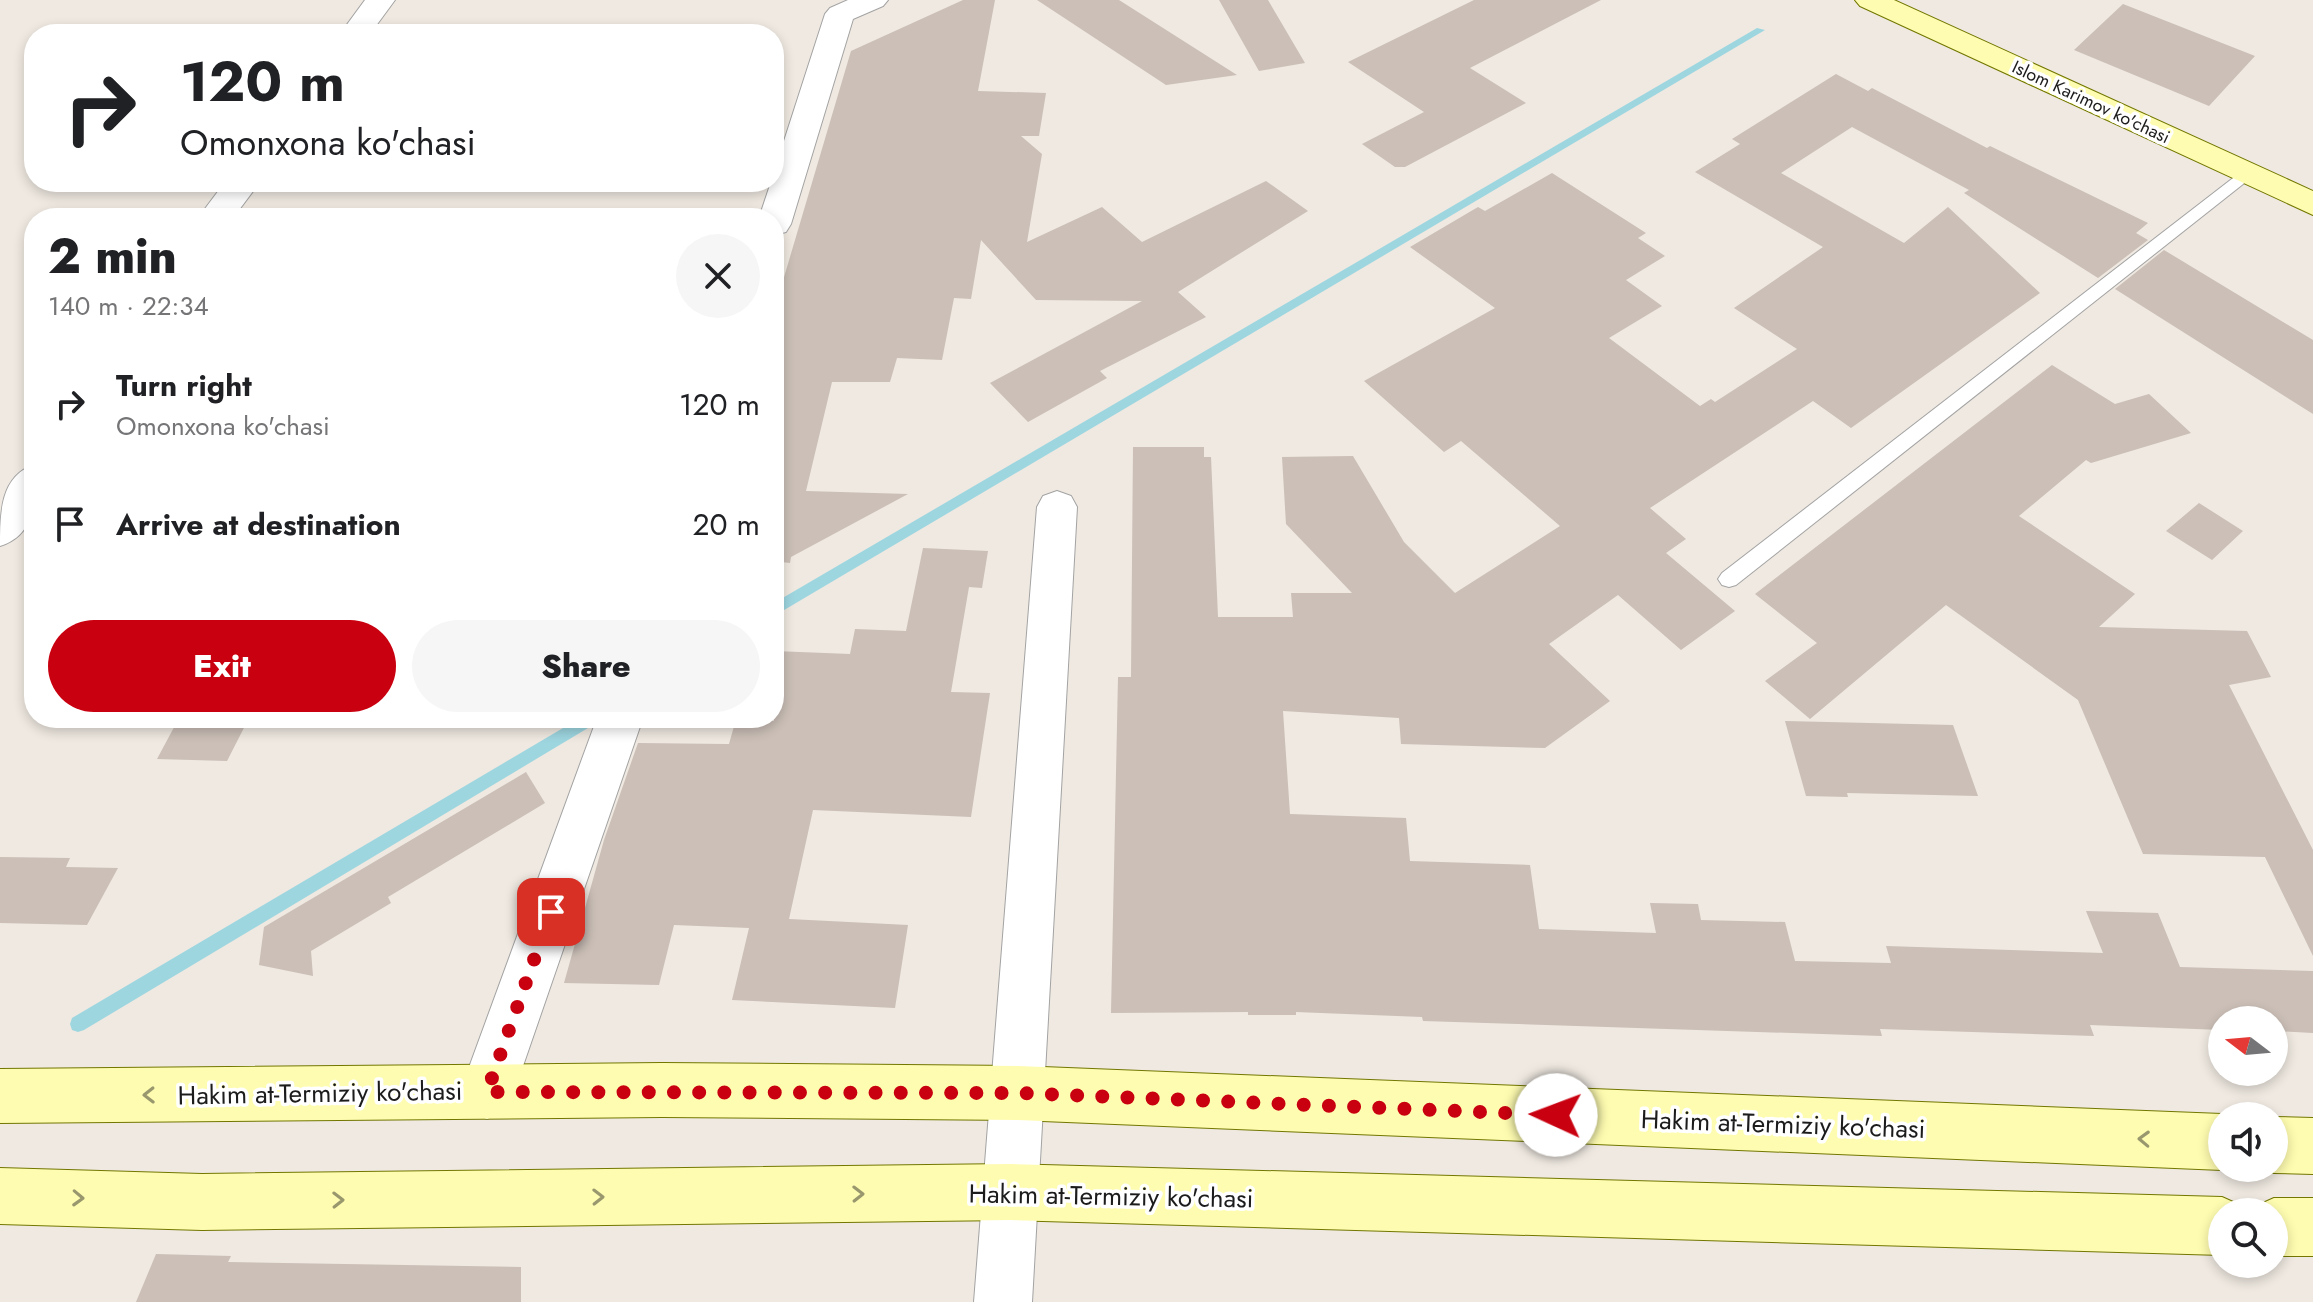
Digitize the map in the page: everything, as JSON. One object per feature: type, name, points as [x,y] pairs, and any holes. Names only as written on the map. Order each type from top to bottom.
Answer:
[{"type":"main road","name":"Islom Karimov ko'chasi","points":[[1870,0],[2313,204]]},
{"type":"main road","name":"Hakim at-Termiziy ko'chasi","points":[[0,1096],[487,1092],[1018,1093],[2208,1141]]},
{"type":"main road","points":[[2288,1145],[2313,1146]]},
{"type":"main road","name":"Hakim at-Termiziy ko'chasi","points":[[0,1196],[202,1202],[1010,1192],[2208,1226]]},
{"type":"main road","points":[[2288,1227],[2313,1227]]},
{"type":"street","points":[[362,24],[380,0]]},
{"type":"street","points":[[779,208],[840,14],[873,0]]},
{"type":"street","points":[[223,208],[235,192]]},
{"type":"street","points":[[0,530],[24,495]]},
{"type":"street","points":[[1003,1302],[1057,507]]},
{"type":"street","points":[[487,1092],[617,728]]},
{"type":"lane","points":[[1729,579],[2246,173]]},
{"type":"building","points":[[963,0],[995,0],[978,91],[1046,93],[1039,136],[1021,136],[1042,154],[1027,242],[1102,207],[1142,242],[1266,181],[1308,211],[1178,292],[1206,317],[1100,371],[1107,378],[1028,422],[990,383],[1142,301],[1036,300],[981,240],[971,299],[954,298],[942,360],[897,358],[890,382],[832,382],[806,491],[908,494],[791,557],[790,563],[784,562],[784,277],[851,51]]},
{"type":"building","points":[[1037,0],[1119,0],[1237,75],[1166,85]]},
{"type":"building","points":[[1219,0],[1268,0],[1305,63],[1259,71]]},
{"type":"building","points":[[1474,0],[1601,0],[1470,68],[1526,103],[1405,167],[1395,167],[1362,144],[1424,112],[1348,62]]},
{"type":"building","points":[[2123,4],[2255,56],[2209,106],[2074,50]]},
{"type":"building","points":[[1836,74],[1868,91],[1872,88],[1987,148],[1990,146],[2148,223],[2136,233],[2148,240],[2098,278],[1964,193],[1969,190],[1852,127],[1781,173],[1904,243],[1948,207],[2040,293],[1851,428],[1813,401],[1650,508],[1686,539],[1666,553],[1735,611],[1681,650],[1618,595],[1549,644],[1610,701],[1545,748],[1401,744],[1399,718],[1283,711],[1290,814],[1406,818],[1410,861],[1530,865],[1539,929],[1656,933],[1650,903],[1698,904],[1701,920],[1785,922],[1795,961],[1891,963],[1886,946],[2103,953],[2086,911],[2158,913],[2180,967],[2313,971],[2313,1033],[2288,1032],[2288,1006],[2208,1006],[2208,1029],[2090,1025],[2094,1036],[1880,1029],[1882,1036],[1423,1021],[1422,1017],[1296,1012],[1296,1015],[1248,1015],[1248,1012],[1111,1013],[1118,677],[1131,677],[1133,447],[1204,447],[1204,457],[1211,457],[1218,617],[1293,617],[1291,593],[1352,593],[1286,524],[1282,457],[1353,456],[1404,542],[1455,593],[1560,526],[1461,441],[1444,452],[1364,381],[1495,308],[1410,247],[1478,207],[1485,211],[1552,173],[1646,233],[1638,238],[1665,256],[1626,280],[1662,306],[1609,338],[1700,406],[1711,399],[1715,402],[1797,349],[1734,308],[1823,247],[1695,172],[1740,144],[1732,139]]},
{"type":"building","points":[[2164,250],[2313,340],[2313,414],[2115,289]]},
{"type":"building","points":[[2052,365],[2115,404],[2149,394],[2191,433],[2091,463],[2086,460],[2019,516],[2135,594],[2099,627],[2247,631],[2271,677],[2229,685],[2313,850],[2313,956],[2265,857],[2143,854],[2078,700],[1946,605],[1810,719],[1765,681],[1817,643],[1755,594]]},
{"type":"building","points":[[2199,503],[2243,531],[2212,560],[2166,531]]},
{"type":"building","points":[[923,548],[988,551],[982,588],[969,587],[951,692],[990,693],[971,817],[813,810],[789,919],[908,925],[895,1008],[732,1000],[749,928],[674,925],[659,985],[564,983],[604,840],[638,743],[729,744],[733,728],[784,728],[784,651],[850,654],[855,629],[906,631]]},
{"type":"building","points":[[1785,721],[1953,725],[1978,796],[1847,793],[1848,797],[1806,796]]},
{"type":"building","points":[[174,728],[244,728],[227,761],[157,759]]},
{"type":"building","points":[[526,772],[545,803],[388,897],[391,903],[311,951],[313,976],[259,965],[264,927]]},
{"type":"building","points":[[0,857],[70,858],[66,867],[118,868],[87,925],[0,923]]},
{"type":"building","points":[[156,1254],[231,1256],[228,1262],[521,1267],[521,1302],[136,1302]]},
{"type":"waterway","points":[[784,604],[1760,30]]},
{"type":"waterway","points":[[78,1024],[576,728]]},
{"type":"route","points":[[551,912],[487,1092],[1018,1093],[1556,1115]]}]
